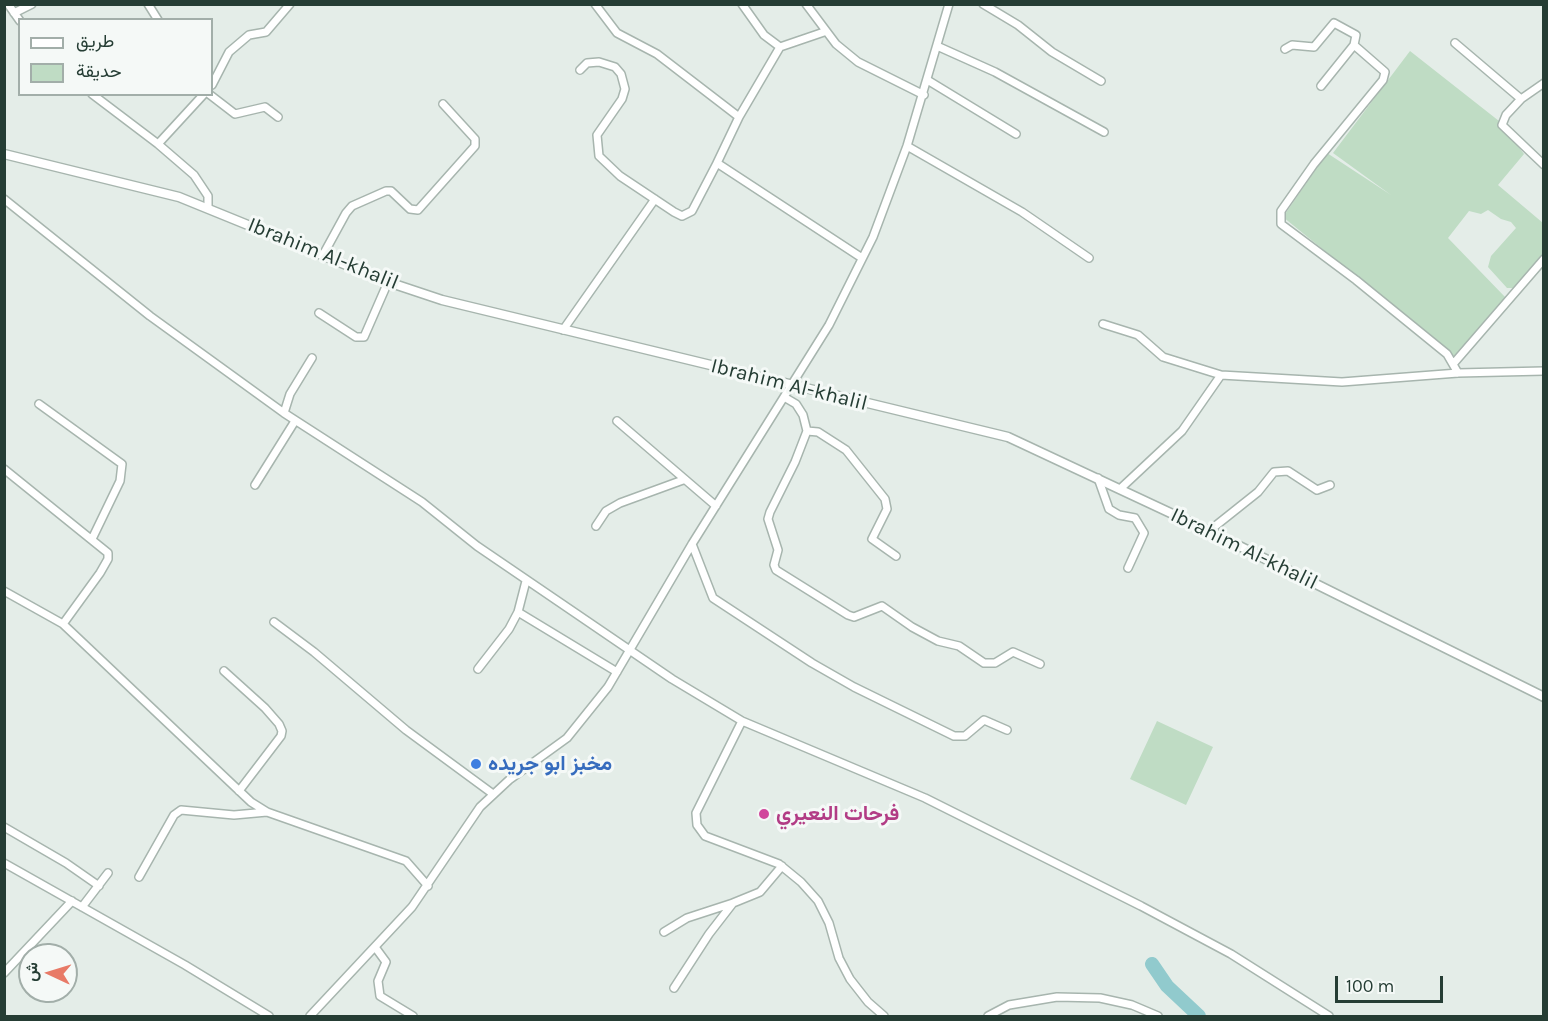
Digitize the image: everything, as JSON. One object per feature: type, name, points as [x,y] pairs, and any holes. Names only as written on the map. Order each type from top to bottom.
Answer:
[{"type":"street","points":[[8,4],[18,19]]},
{"type":"street","points":[[14,14],[32,4]]},
{"type":"street","points":[[148,4],[157,18]]},
{"type":"street","points":[[213,83],[228,52],[249,35],[266,32],[290,4]]},
{"type":"street","points":[[596,4],[617,33],[657,54],[739,117]]},
{"type":"street","points":[[742,4],[764,35],[780,47]]},
{"type":"street","points":[[806,4],[824,32],[858,62],[924,95]]},
{"type":"street","points":[[310,1017],[428,886],[480,807],[493,794],[567,738],[581,723],[617,672],[692,544],[829,324],[873,237],[929,81],[950,4]]},
{"type":"street","points":[[983,4],[1018,25],[1052,52],[1101,81]]},
{"type":"street","points":[[1285,49],[1292,45],[1314,47],[1334,23],[1356,35],[1354,45],[1321,86]]},
{"type":"street","points":[[580,70],[587,63],[599,62],[615,67],[621,74],[625,89],[622,99],[597,135],[596,145],[603,161],[682,216],[688,215],[739,117],[780,47],[824,32]]},
{"type":"street","points":[[1455,43],[1521,99]]},
{"type":"street","points":[[1354,45],[1382,68],[1385,76],[1314,164],[1281,211],[1279,221],[1447,354],[1458,373]]},
{"type":"street","points":[[937,46],[995,72],[1104,132]]},
{"type":"street","points":[[929,81],[1016,134]]},
{"type":"street","points":[[1544,83],[1521,99],[1506,115],[1502,125],[1544,165]]},
{"type":"street","points":[[95,96],[158,144],[194,175],[208,196],[207,207]]},
{"type":"street","points":[[158,144],[202,96]]},
{"type":"street","points":[[211,96],[235,114],[265,107],[278,117]]},
{"type":"street","points":[[323,255],[345,213],[352,206],[386,191],[395,194],[410,209],[418,210],[475,146],[475,139],[443,104]]},
{"type":"street","points":[[907,146],[1022,212],[1089,258]]},
{"type":"street","name":"Ibrahim Al-khalil","points":[[6,156],[178,197],[388,282],[442,300],[689,362],[793,383],[874,406],[991,431],[1028,445],[1209,531],[1544,697]]},
{"type":"street","points":[[717,163],[862,258]]},
{"type":"street","points":[[4,199],[122,295],[295,421],[422,502],[477,546],[629,651],[742,721],[925,798],[1111,891],[1231,954],[1329,1017]]},
{"type":"street","points":[[563,330],[655,199]]},
{"type":"street","points":[[1454,363],[1544,259]]},
{"type":"street","points":[[319,313],[356,337],[364,337],[388,282]]},
{"type":"street","points":[[1103,324],[1138,335],[1162,357],[1221,375],[1342,382],[1458,373],[1544,371]]},
{"type":"street","points":[[284,413],[290,394],[312,358]]},
{"type":"street","points":[[1120,489],[1182,431],[1221,375]]},
{"type":"street","points":[[784,397],[796,405],[803,415],[807,431],[768,519],[778,550],[774,565],[776,570],[848,615],[854,616],[882,606],[912,627],[939,641],[959,646],[984,663],[995,663],[1013,652],[1040,664]]},
{"type":"street","points":[[39,404],[122,464],[120,481],[92,539]]},
{"type":"street","points":[[255,485],[295,421]]},
{"type":"street","points":[[617,421],[716,506]]},
{"type":"street","points":[[807,431],[818,432],[846,450],[885,499],[887,509],[872,539],[896,556]]},
{"type":"street","points":[[4,469],[105,549],[108,559],[63,624]]},
{"type":"street","points":[[1209,531],[1257,492],[1274,472],[1288,471],[1317,490],[1330,485]]},
{"type":"street","points":[[1098,478],[1109,509],[1119,515],[1135,518],[1144,533],[1128,568]]},
{"type":"street","points":[[596,526],[606,511],[620,503],[683,480]]},
{"type":"street","points":[[692,544],[713,598],[812,663],[854,687],[954,736],[965,736],[984,720],[1007,730]]},
{"type":"street","points":[[478,669],[509,629],[518,612],[526,581]]},
{"type":"street","points":[[4,591],[63,624],[239,791],[267,812],[406,861],[428,886]]},
{"type":"street","points":[[518,612],[617,672]]},
{"type":"street","points":[[274,622],[314,652],[405,730],[493,794]]},
{"type":"street","points":[[224,671],[265,708],[282,731],[281,736],[239,791]]},
{"type":"street","points":[[742,721],[696,813],[697,825],[705,836],[782,866],[818,901],[846,972],[868,1002],[884,1017]]},
{"type":"street","points":[[139,877],[174,815],[181,810],[234,815],[267,812]]},
{"type":"street","points":[[4,827],[66,863],[99,886]]},
{"type":"street","points":[[4,863],[269,1017]]},
{"type":"street","points":[[664,932],[687,918],[760,892],[782,866]]},
{"type":"street","points":[[82,908],[108,873]]},
{"type":"street","points":[[4,973],[72,901]]},
{"type":"street","points":[[674,988],[709,934],[734,903]]},
{"type":"street","points":[[375,947],[386,962],[378,981],[381,996],[412,1017]]},
{"type":"street","points":[[988,1017],[1009,1005],[1057,997],[1100,998],[1132,1005],[1158,1017]]},
{"type":"green space","points":[[1410,51],[1499,121],[1524,154],[1498,185],[1543,223],[1543,254],[1513,288],[1507,288],[1488,267],[1491,256],[1516,228],[1511,222],[1501,219],[1488,210],[1481,214],[1469,211],[1448,238],[1506,298],[1454,356],[1283,217],[1327,153],[1391,195],[1333,153]]},
{"type":"green space","points":[[1157,721],[1213,747],[1186,805],[1130,779]]},
{"type":"waterway","points":[[1152,964],[1167,986],[1199,1016]]},
{"type":"place","name":"مخبز ابو جريده","points":[[476,764]]},
{"type":"place","name":"فرحات النعيري","points":[[764,814]]}]
